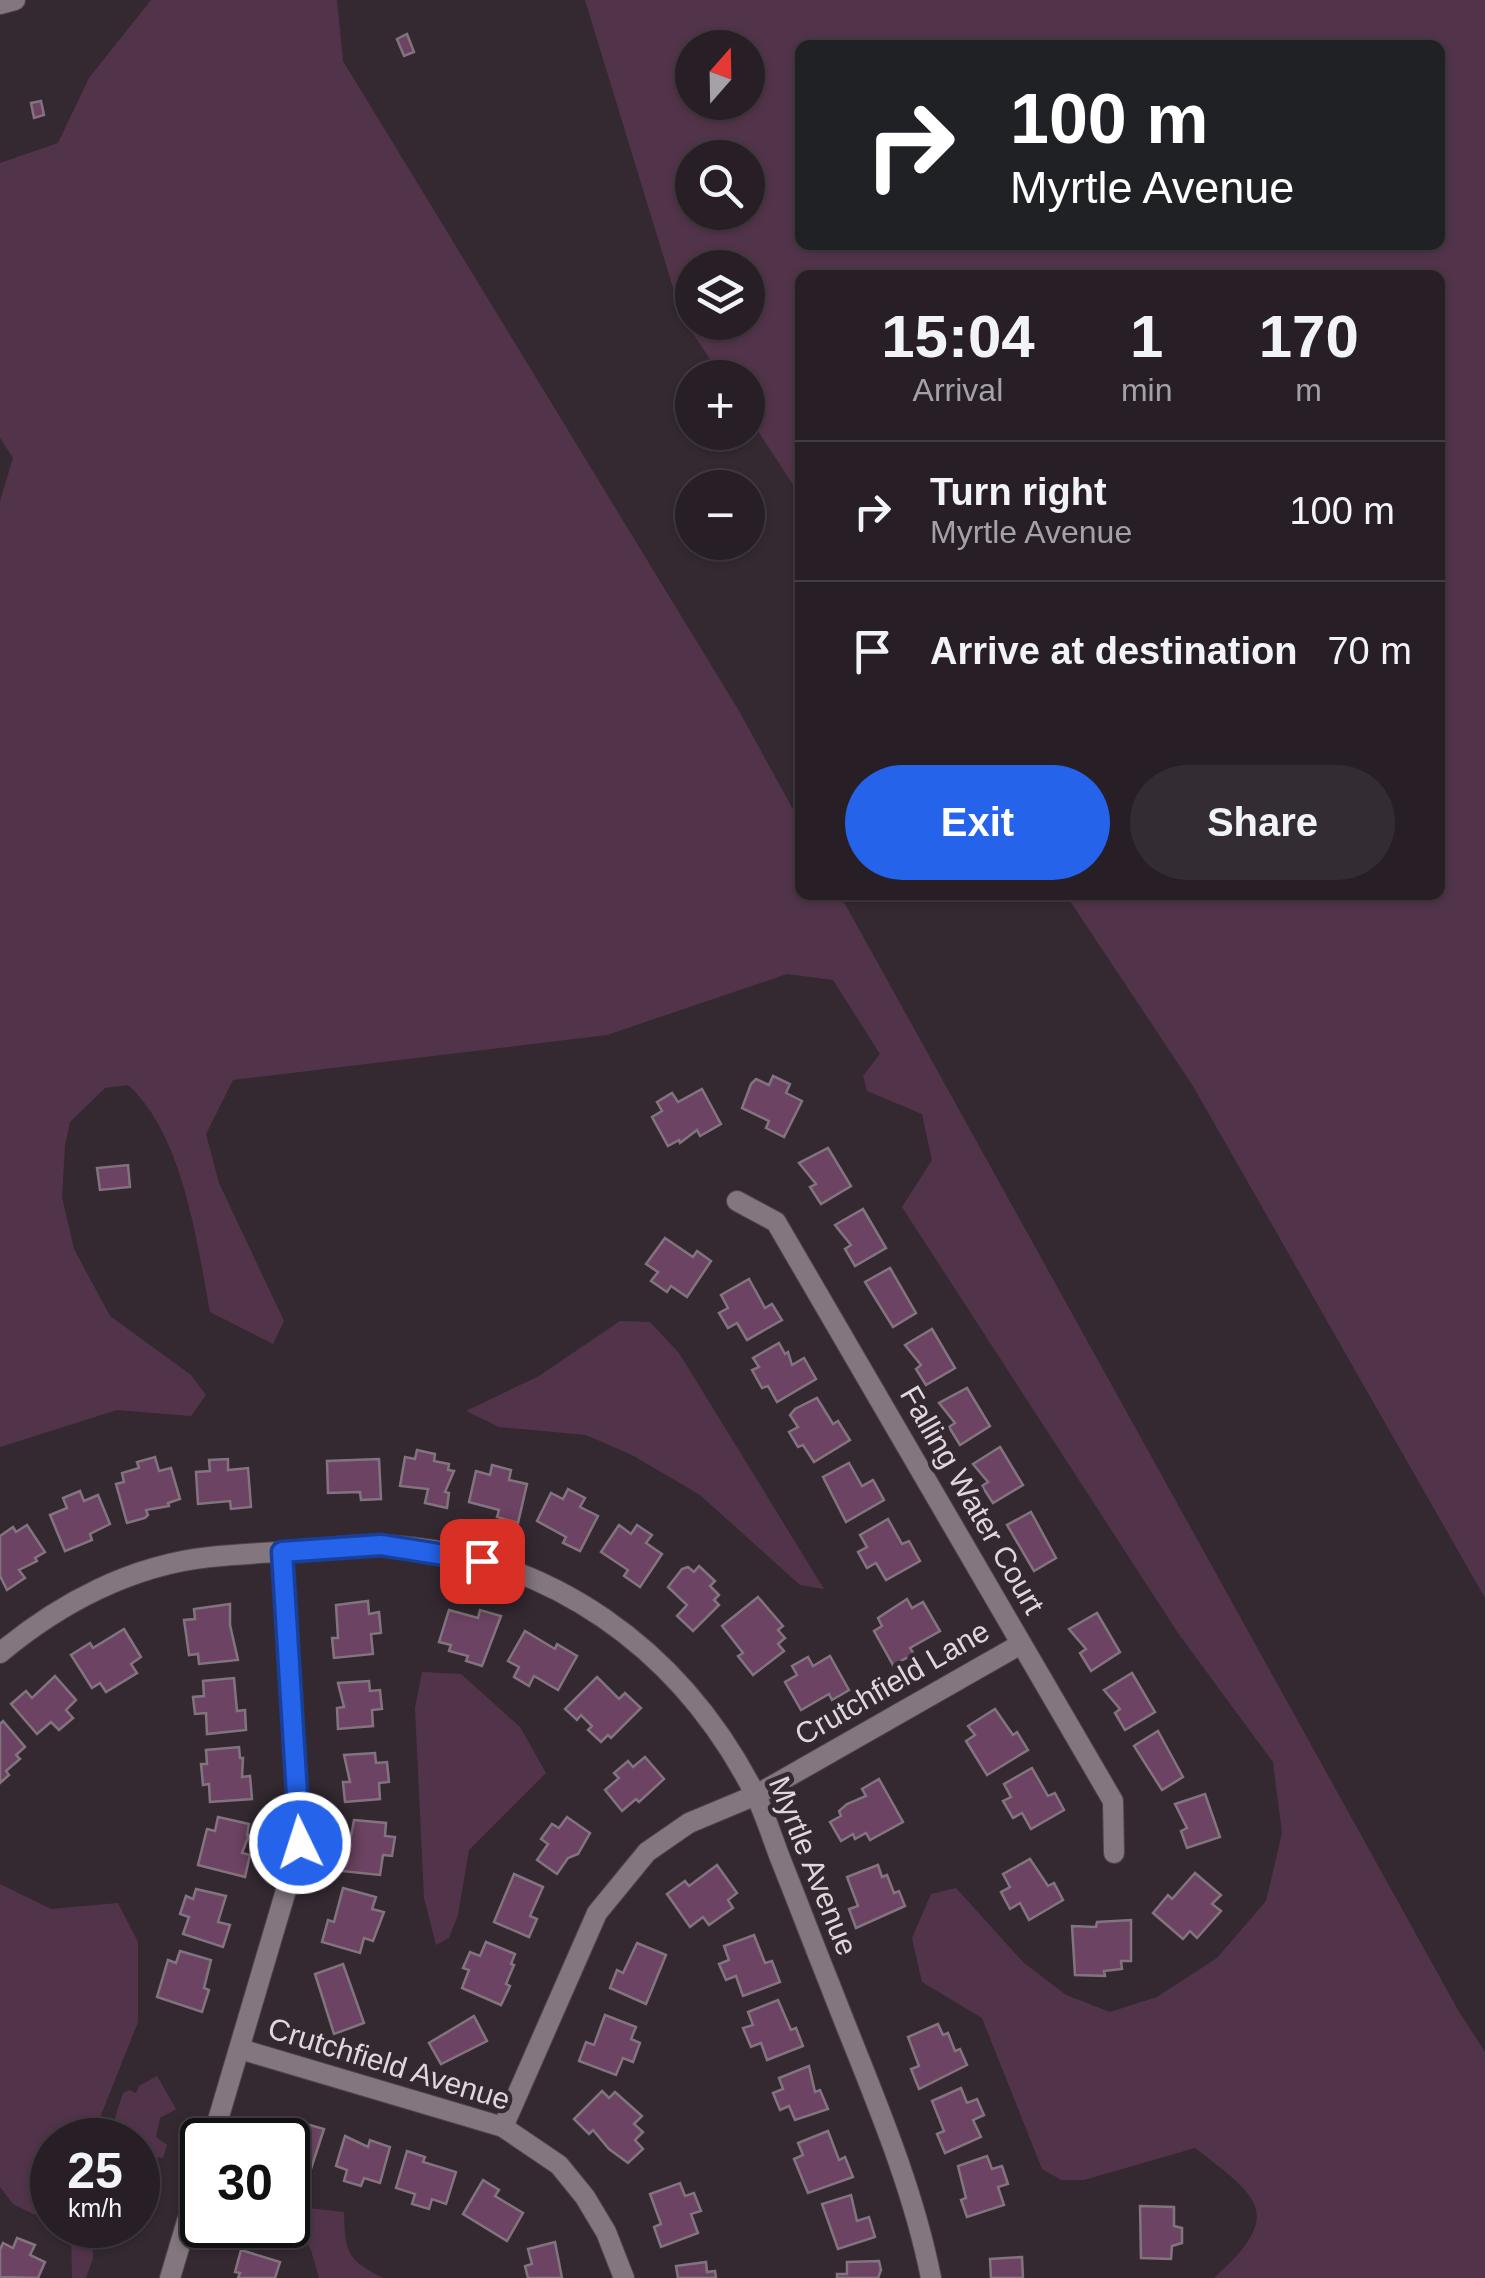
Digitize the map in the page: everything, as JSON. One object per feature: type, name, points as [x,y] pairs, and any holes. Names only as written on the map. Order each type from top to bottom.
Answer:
[{"type":"street","points":[[0,4],[15,0]]},
{"type":"street","name":"Falling Water Court","points":[[737,1201],[776,1222],[1113,1802],[1114,1853]]},
{"type":"street","name":"Myrtle Avenue","points":[[0,1653],[31,1627],[86,1594],[139,1572],[207,1557],[381,1545],[482,1561],[550,1586],[598,1614],[644,1648],[684,1686],[756,1796],[901,2168],[923,2236],[931,2278]]},
{"type":"street","points":[[219,2118],[300,1843],[282,1552]]},
{"type":"street","name":"Crutchfield Lane","points":[[502,2127],[596,1913],[646,1852],[690,1823],[756,1796],[1020,1644]]},
{"type":"street","name":"Crutchfield Avenue","points":[[240,2049],[502,2127],[559,2165],[586,2198],[606,2232],[624,2278]]},
{"type":"street","points":[[170,2278],[180,2245]]},
{"type":"shaded area","points":[[151,0],[337,0],[343,61],[739,711],[795,813],[795,900],[843,900],[1458,2010],[1485,2052],[1485,2278],[1214,2278],[1250,2238],[1256,2222],[1256,2208],[1235,2180],[1195,2148],[1084,2180],[1061,2180],[1042,2169],[982,2018],[922,1982],[912,1938],[931,1894],[956,1888],[1024,1963],[1066,1995],[1110,2012],[1157,1997],[1217,1958],[1266,1901],[1282,1833],[1273,1762],[1178,1633],[902,1207],[932,1160],[922,1114],[867,1091],[863,1076],[880,1054],[833,980],[787,974],[607,1035],[233,1080],[206,1134],[219,1183],[284,1321],[273,1344],[210,1312],[185,1191],[162,1131],[128,1085],[105,1088],[70,1122],[65,1145],[62,1197],[74,1249],[110,1316],[191,1375],[206,1395],[191,1416],[117,1410],[0,1447],[0,501],[13,458],[0,438],[0,163],[58,143],[89,78]]},
{"type":"shaded area","points":[[585,0],[1485,0],[1485,1598],[1193,1086],[1069,900],[1445,900],[1445,270],[795,270],[795,487],[765,442],[765,360],[711,360],[697,340],[765,340],[765,250],[675,250],[675,294]]},
{"type":"shaded area","points":[[620,1321],[650,1322],[679,1353],[824,1589],[800,1585],[700,1495],[632,1455],[586,1435],[499,1427],[466,1411],[539,1376]]},
{"type":"shaded area","points":[[422,1672],[461,1674],[520,1727],[546,1773],[469,1850],[458,1915],[449,1938],[436,1945],[424,1898],[415,1708]]},
{"type":"shaded area","points":[[0,1884],[51,1909],[118,1903],[138,1942],[138,2022],[100,2118],[30,2118],[30,2212],[13,2204],[0,2187]]},
{"type":"shaded area","points":[[157,2076],[176,2109],[160,2118],[115,2118],[123,2093],[136,2093],[139,2086]]},
{"type":"shaded area","points":[[160,2140],[167,2145],[160,2157]]},
{"type":"shaded area","points":[[310,2208],[344,2212],[350,2253],[361,2266],[383,2278],[319,2278],[311,2250]]},
{"type":"shaded area","points":[[71,2248],[93,2248],[86,2278],[72,2278]]},
{"type":"building","points":[[407,34],[414,52],[404,56],[397,39]]},
{"type":"building","points":[[41,101],[44,115],[34,118],[31,103]]},
{"type":"building","points":[[773,1076],[790,1084],[786,1093],[802,1101],[784,1137],[766,1128],[769,1121],[742,1108],[751,1084],[756,1079],[769,1085]]},
{"type":"building","points":[[702,1089],[721,1124],[700,1136],[697,1130],[680,1143],[679,1140],[668,1146],[652,1117],[662,1111],[657,1102],[672,1093],[678,1102]]},
{"type":"building","points":[[828,1148],[851,1186],[821,1204],[810,1187],[816,1184],[799,1163]]},
{"type":"building","points":[[128,1165],[130,1187],[100,1190],[97,1168]]},
{"type":"building","points":[[863,1209],[886,1248],[855,1266],[845,1249],[851,1245],[835,1225]]},
{"type":"building","points":[[665,1238],[693,1257],[697,1251],[711,1261],[687,1297],[671,1286],[667,1292],[651,1281],[658,1272],[646,1264]]},
{"type":"building","points":[[890,1268],[916,1313],[893,1327],[865,1282]]},
{"type":"building","points":[[749,1279],[765,1308],[772,1304],[782,1320],[747,1340],[737,1323],[728,1328],[719,1313],[728,1308],[721,1295]]},
{"type":"building","points":[[932,1329],[955,1368],[926,1385],[916,1369],[921,1365],[905,1345]]},
{"type":"building","points":[[779,1343],[785,1354],[788,1352],[792,1365],[804,1358],[816,1379],[777,1402],[768,1386],[762,1388],[752,1370],[759,1367],[753,1358]]},
{"type":"building","points":[[967,1388],[990,1426],[960,1445],[949,1427],[955,1423],[939,1403]]},
{"type":"building","points":[[817,1398],[833,1424],[838,1421],[850,1440],[814,1462],[789,1432],[798,1427],[790,1415]]},
{"type":"building","points":[[1000,1447],[1023,1485],[993,1503],[982,1486],[988,1482],[973,1464]]},
{"type":"building","points":[[417,1450],[435,1454],[434,1461],[449,1464],[448,1470],[454,1471],[445,1492],[449,1493],[447,1508],[425,1503],[428,1489],[400,1486],[405,1457],[415,1459]]},
{"type":"building","points":[[155,1457],[159,1471],[171,1468],[180,1499],[168,1503],[169,1506],[146,1510],[145,1518],[127,1523],[116,1484],[124,1482],[122,1473],[139,1468],[137,1462]]},
{"type":"building","points":[[228,1459],[228,1470],[248,1468],[251,1507],[231,1509],[230,1501],[198,1504],[196,1472],[210,1471],[209,1460]]},
{"type":"building","points":[[379,1459],[381,1499],[361,1500],[360,1492],[328,1493],[327,1461]]},
{"type":"building","points":[[849,1463],[862,1486],[873,1480],[884,1500],[846,1522],[823,1477]]},
{"type":"building","points":[[492,1465],[511,1470],[509,1480],[527,1484],[518,1523],[497,1517],[499,1510],[469,1502],[476,1471],[490,1475]]},
{"type":"building","points":[[568,1489],[585,1498],[580,1507],[598,1516],[580,1551],[563,1543],[566,1537],[537,1521],[551,1493],[563,1499]]},
{"type":"building","points":[[80,1491],[84,1501],[98,1495],[110,1524],[90,1534],[92,1540],[65,1551],[50,1515],[67,1508],[63,1498]]},
{"type":"building","points":[[1031,1512],[1056,1558],[1034,1571],[1007,1525]]},
{"type":"building","points":[[888,1519],[902,1544],[909,1541],[920,1561],[886,1580],[876,1563],[867,1568],[858,1552],[867,1547],[860,1535]]},
{"type":"building","points":[[27,1525],[45,1552],[19,1570],[25,1578],[7,1590],[0,1576],[0,1536],[13,1527],[16,1532]]},
{"type":"building","points":[[619,1525],[631,1534],[637,1525],[652,1535],[646,1543],[662,1554],[640,1587],[624,1576],[628,1570],[601,1552]]},
{"type":"building","points":[[699,1566],[715,1581],[710,1586],[719,1595],[714,1600],[719,1605],[693,1631],[677,1616],[687,1605],[668,1587],[682,1569],[688,1567],[694,1572]]},
{"type":"building","points":[[758,1597],[783,1626],[778,1630],[785,1638],[778,1644],[784,1651],[753,1675],[738,1656],[743,1653],[722,1626]]},
{"type":"building","points":[[907,1599],[912,1608],[923,1602],[940,1631],[910,1648],[914,1654],[893,1665],[874,1631],[882,1626],[878,1618]]},
{"type":"building","points":[[368,1601],[369,1614],[379,1612],[381,1633],[371,1634],[373,1654],[334,1658],[332,1638],[338,1638],[336,1605]]},
{"type":"building","points":[[230,1604],[238,1660],[199,1664],[198,1654],[189,1655],[184,1620],[195,1619],[194,1609]]},
{"type":"building","points":[[449,1610],[478,1618],[480,1610],[501,1616],[482,1666],[466,1661],[468,1656],[449,1651],[451,1645],[439,1642]]},
{"type":"building","points":[[1097,1613],[1120,1652],[1091,1671],[1080,1653],[1086,1649],[1069,1629]]},
{"type":"building","points":[[124,1629],[141,1657],[131,1664],[137,1673],[106,1692],[100,1683],[92,1688],[71,1655],[90,1643],[93,1648]]},
{"type":"building","points":[[525,1631],[555,1649],[557,1644],[577,1656],[558,1690],[534,1676],[529,1686],[514,1677],[519,1667],[508,1661]]},
{"type":"building","points":[[830,1656],[849,1690],[832,1700],[829,1694],[801,1710],[785,1682],[797,1675],[792,1666],[808,1657],[813,1666]]},
{"type":"building","points":[[1132,1673],[1155,1712],[1125,1730],[1115,1713],[1120,1709],[1104,1690]]},
{"type":"building","points":[[55,1676],[76,1700],[66,1710],[73,1718],[59,1730],[51,1722],[37,1734],[11,1704],[26,1691],[32,1698]]},
{"type":"building","points":[[597,1677],[619,1699],[625,1693],[641,1708],[611,1738],[608,1735],[601,1742],[588,1730],[592,1726],[581,1715],[577,1720],[565,1709]]},
{"type":"building","points":[[234,1678],[237,1711],[245,1710],[246,1730],[207,1734],[206,1713],[195,1714],[193,1697],[204,1696],[203,1681]]},
{"type":"building","points":[[369,1681],[370,1691],[380,1690],[382,1709],[372,1710],[373,1726],[338,1729],[337,1708],[344,1707],[338,1683]]},
{"type":"building","points":[[995,1709],[1028,1750],[987,1775],[966,1741],[975,1735],[968,1726]]},
{"type":"building","points":[[3,1721],[25,1747],[0,1783],[0,1724]]},
{"type":"building","points":[[1158,1731],[1183,1777],[1162,1790],[1134,1746]]},
{"type":"building","points":[[239,1747],[242,1777],[250,1776],[252,1799],[210,1802],[209,1784],[203,1785],[201,1764],[207,1764],[206,1750]]},
{"type":"building","points":[[375,1753],[376,1763],[387,1762],[389,1782],[379,1783],[380,1799],[345,1802],[343,1782],[350,1782],[344,1755]]},
{"type":"building","points":[[645,1757],[664,1779],[639,1802],[636,1799],[622,1811],[605,1790],[619,1778],[614,1773],[628,1761],[633,1767]]},
{"type":"building","points":[[1032,1768],[1048,1796],[1055,1793],[1064,1810],[1031,1829],[1022,1813],[1013,1818],[1003,1801],[1011,1797],[1004,1784]]},
{"type":"building","points":[[879,1779],[903,1822],[870,1840],[866,1833],[855,1839],[853,1834],[841,1841],[830,1822],[841,1816],[839,1811],[847,1804],[866,1796],[862,1789]]},
{"type":"building","points":[[1205,1794],[1220,1837],[1187,1848],[1181,1831],[1187,1828],[1175,1804]]},
{"type":"building","points":[[218,1817],[249,1824],[242,1853],[250,1855],[245,1877],[198,1865],[207,1829],[215,1831]]},
{"type":"building","points":[[567,1817],[590,1833],[578,1854],[568,1858],[557,1874],[537,1860],[548,1844],[541,1839],[552,1824],[559,1828]]},
{"type":"building","points":[[354,1820],[386,1823],[385,1836],[395,1837],[392,1856],[383,1855],[380,1875],[341,1871]]},
{"type":"building","points":[[1030,1859],[1048,1886],[1054,1883],[1063,1900],[1029,1920],[1020,1903],[1010,1909],[1001,1892],[1010,1887],[1003,1874]]},
{"type":"building","points":[[717,1865],[737,1893],[728,1900],[733,1908],[709,1925],[703,1917],[690,1927],[667,1894],[685,1881],[689,1886]]},
{"type":"building","points":[[878,1865],[882,1877],[887,1875],[905,1906],[856,1928],[849,1909],[858,1906],[847,1877]]},
{"type":"building","points":[[1195,1873],[1221,1895],[1212,1904],[1221,1911],[1197,1938],[1190,1931],[1183,1939],[1153,1913]]},
{"type":"building","points":[[514,1874],[543,1887],[530,1916],[537,1919],[529,1937],[494,1922]]},
{"type":"building","points":[[343,1888],[376,1897],[372,1909],[384,1912],[373,1941],[364,1938],[360,1953],[322,1942],[328,1920],[334,1922]]},
{"type":"building","points":[[196,1889],[226,1896],[218,1922],[230,1925],[223,1947],[183,1934],[189,1917],[180,1914],[186,1896],[193,1899]]},
{"type":"building","points":[[1131,1920],[1131,1961],[1121,1961],[1122,1969],[1104,1971],[1105,1976],[1075,1975],[1072,1926],[1096,1927],[1097,1922]]},
{"type":"building","points":[[754,1935],[765,1963],[772,1961],[780,1982],[743,1996],[736,1976],[726,1980],[719,1964],[729,1960],[724,1946]]},
{"type":"building","points":[[486,1942],[515,1954],[506,1984],[510,1986],[501,2005],[462,1988],[469,1970],[463,1968],[470,1952],[480,1956]]},
{"type":"building","points":[[637,1943],[666,1955],[646,2004],[610,1988],[617,1970],[623,1973]]},
{"type":"building","points":[[180,1951],[211,1960],[204,1988],[209,1990],[202,2012],[157,1997],[168,1960],[176,1963]]},
{"type":"building","points":[[343,1964],[364,2023],[334,2034],[315,1974]]},
{"type":"building","points":[[778,2000],[803,2046],[767,2060],[761,2043],[751,2047],[743,2028],[753,2025],[748,2012]]},
{"type":"building","points":[[605,2015],[636,2027],[631,2039],[640,2043],[633,2062],[623,2058],[616,2075],[579,2061],[586,2042],[594,2045]]},
{"type":"building","points":[[474,2016],[487,2041],[441,2064],[429,2043]]},
{"type":"building","points":[[938,2024],[943,2035],[948,2033],[955,2051],[960,2049],[967,2065],[919,2089],[911,2069],[919,2066],[908,2037]]},
{"type":"building","points":[[809,2066],[815,2092],[820,2090],[828,2109],[795,2120],[789,2106],[780,2110],[773,2093],[783,2089],[779,2078]]},
{"type":"building","points":[[961,2088],[967,2103],[977,2099],[984,2115],[973,2120],[981,2137],[945,2153],[937,2134],[944,2131],[932,2101]]},
{"type":"building","points":[[602,2091],[609,2098],[615,2092],[642,2116],[634,2124],[643,2132],[635,2140],[643,2149],[628,2163],[593,2130],[589,2134],[574,2119]]},
{"type":"building","points":[[310,2125],[324,2129],[310,2172]]},
{"type":"building","points":[[828,2131],[839,2160],[845,2157],[853,2177],[808,2193],[794,2159],[803,2155],[798,2143]]},
{"type":"building","points":[[345,2136],[368,2147],[370,2140],[390,2147],[380,2183],[364,2178],[361,2186],[344,2181],[347,2170],[336,2166]]},
{"type":"building","points":[[407,2151],[425,2157],[423,2162],[456,2172],[446,2204],[432,2199],[429,2209],[412,2204],[415,2194],[396,2188]]},
{"type":"building","points":[[987,2156],[992,2169],[1002,2166],[1008,2184],[998,2187],[1004,2205],[967,2217],[958,2166]]},
{"type":"building","points":[[483,2180],[499,2190],[495,2196],[523,2213],[507,2241],[463,2214]]},
{"type":"building","points":[[680,2183],[685,2196],[694,2193],[701,2211],[691,2214],[698,2233],[661,2247],[654,2227],[661,2224],[650,2194]]},
{"type":"building","points":[[851,2195],[857,2221],[869,2217],[875,2237],[838,2249],[822,2204]]},
{"type":"building","points":[[1140,2206],[1174,2207],[1174,2226],[1182,2228],[1182,2243],[1172,2246],[1171,2259],[1141,2258]]},
{"type":"building","points":[[17,2238],[30,2243],[34,2248],[30,2255],[45,2262],[38,2278],[0,2277],[3,2243],[13,2248]]},
{"type":"building","points":[[555,2242],[562,2278],[528,2278],[525,2266],[532,2264],[528,2249]]},
{"type":"building","points":[[241,2250],[280,2262],[275,2278],[238,2278],[240,2273],[235,2272]]},
{"type":"building","points":[[1022,2257],[1023,2278],[991,2278],[990,2259]]},
{"type":"building","points":[[879,2261],[878,2278],[837,2278],[837,2274],[847,2274],[847,2262]]},
{"type":"building","points":[[706,2262],[707,2272],[715,2271],[716,2278],[678,2278],[676,2266]]},
{"type":"route","points":[[300,1843],[282,1552],[381,1545],[482,1561]]}]
